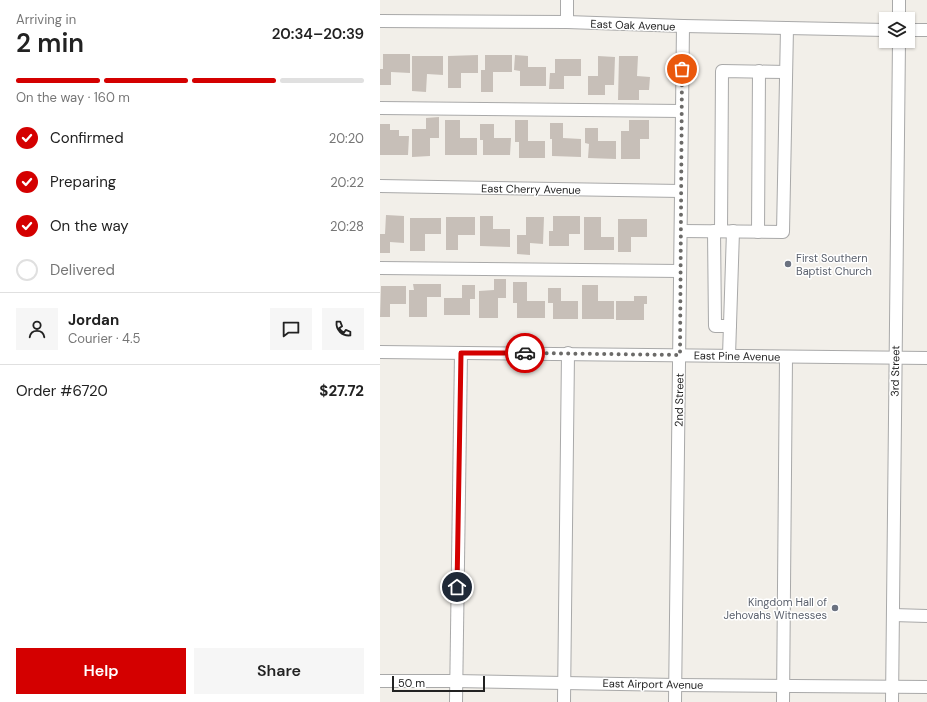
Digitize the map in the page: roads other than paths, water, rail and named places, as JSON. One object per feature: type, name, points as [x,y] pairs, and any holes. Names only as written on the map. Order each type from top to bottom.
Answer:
[{"type":"street","points":[[567,0],[567,22]]},
{"type":"street","points":[[899,0],[899,12]]},
{"type":"street","name":"East Oak Avenue","points":[[380,21],[567,22],[879,30]]},
{"type":"street","name":"2nd Street","points":[[676,702],[683,26]]},
{"type":"street","points":[[681,231],[783,232],[787,28]]},
{"type":"street","points":[[915,30],[927,30]]},
{"type":"street","name":"3rd Street","points":[[892,702],[898,48]]},
{"type":"street","points":[[730,326],[715,326],[722,71],[786,72]]},
{"type":"street","points":[[758,232],[760,72]]},
{"type":"street","points":[[380,108],[682,111]]},
{"type":"street","name":"East Cherry Avenue","points":[[380,186],[681,191]]},
{"type":"street","points":[[729,356],[733,231]]},
{"type":"street","points":[[380,268],[680,271]]},
{"type":"street","name":"East Pine Avenue","points":[[380,352],[927,358]]},
{"type":"street","points":[[456,702],[461,353]]},
{"type":"street","points":[[564,702],[568,353]]},
{"type":"street","points":[[783,702],[786,357]]},
{"type":"street","points":[[892,615],[927,616]]},
{"type":"street","name":"East Airport Avenue","points":[[380,681],[927,687]]},
{"type":"place","name":"First Southern Baptist Church","points":[[788,264]]},
{"type":"place","name":"Kingdom Hall of Jehovahs Witnesses","points":[[835,608]]}]
